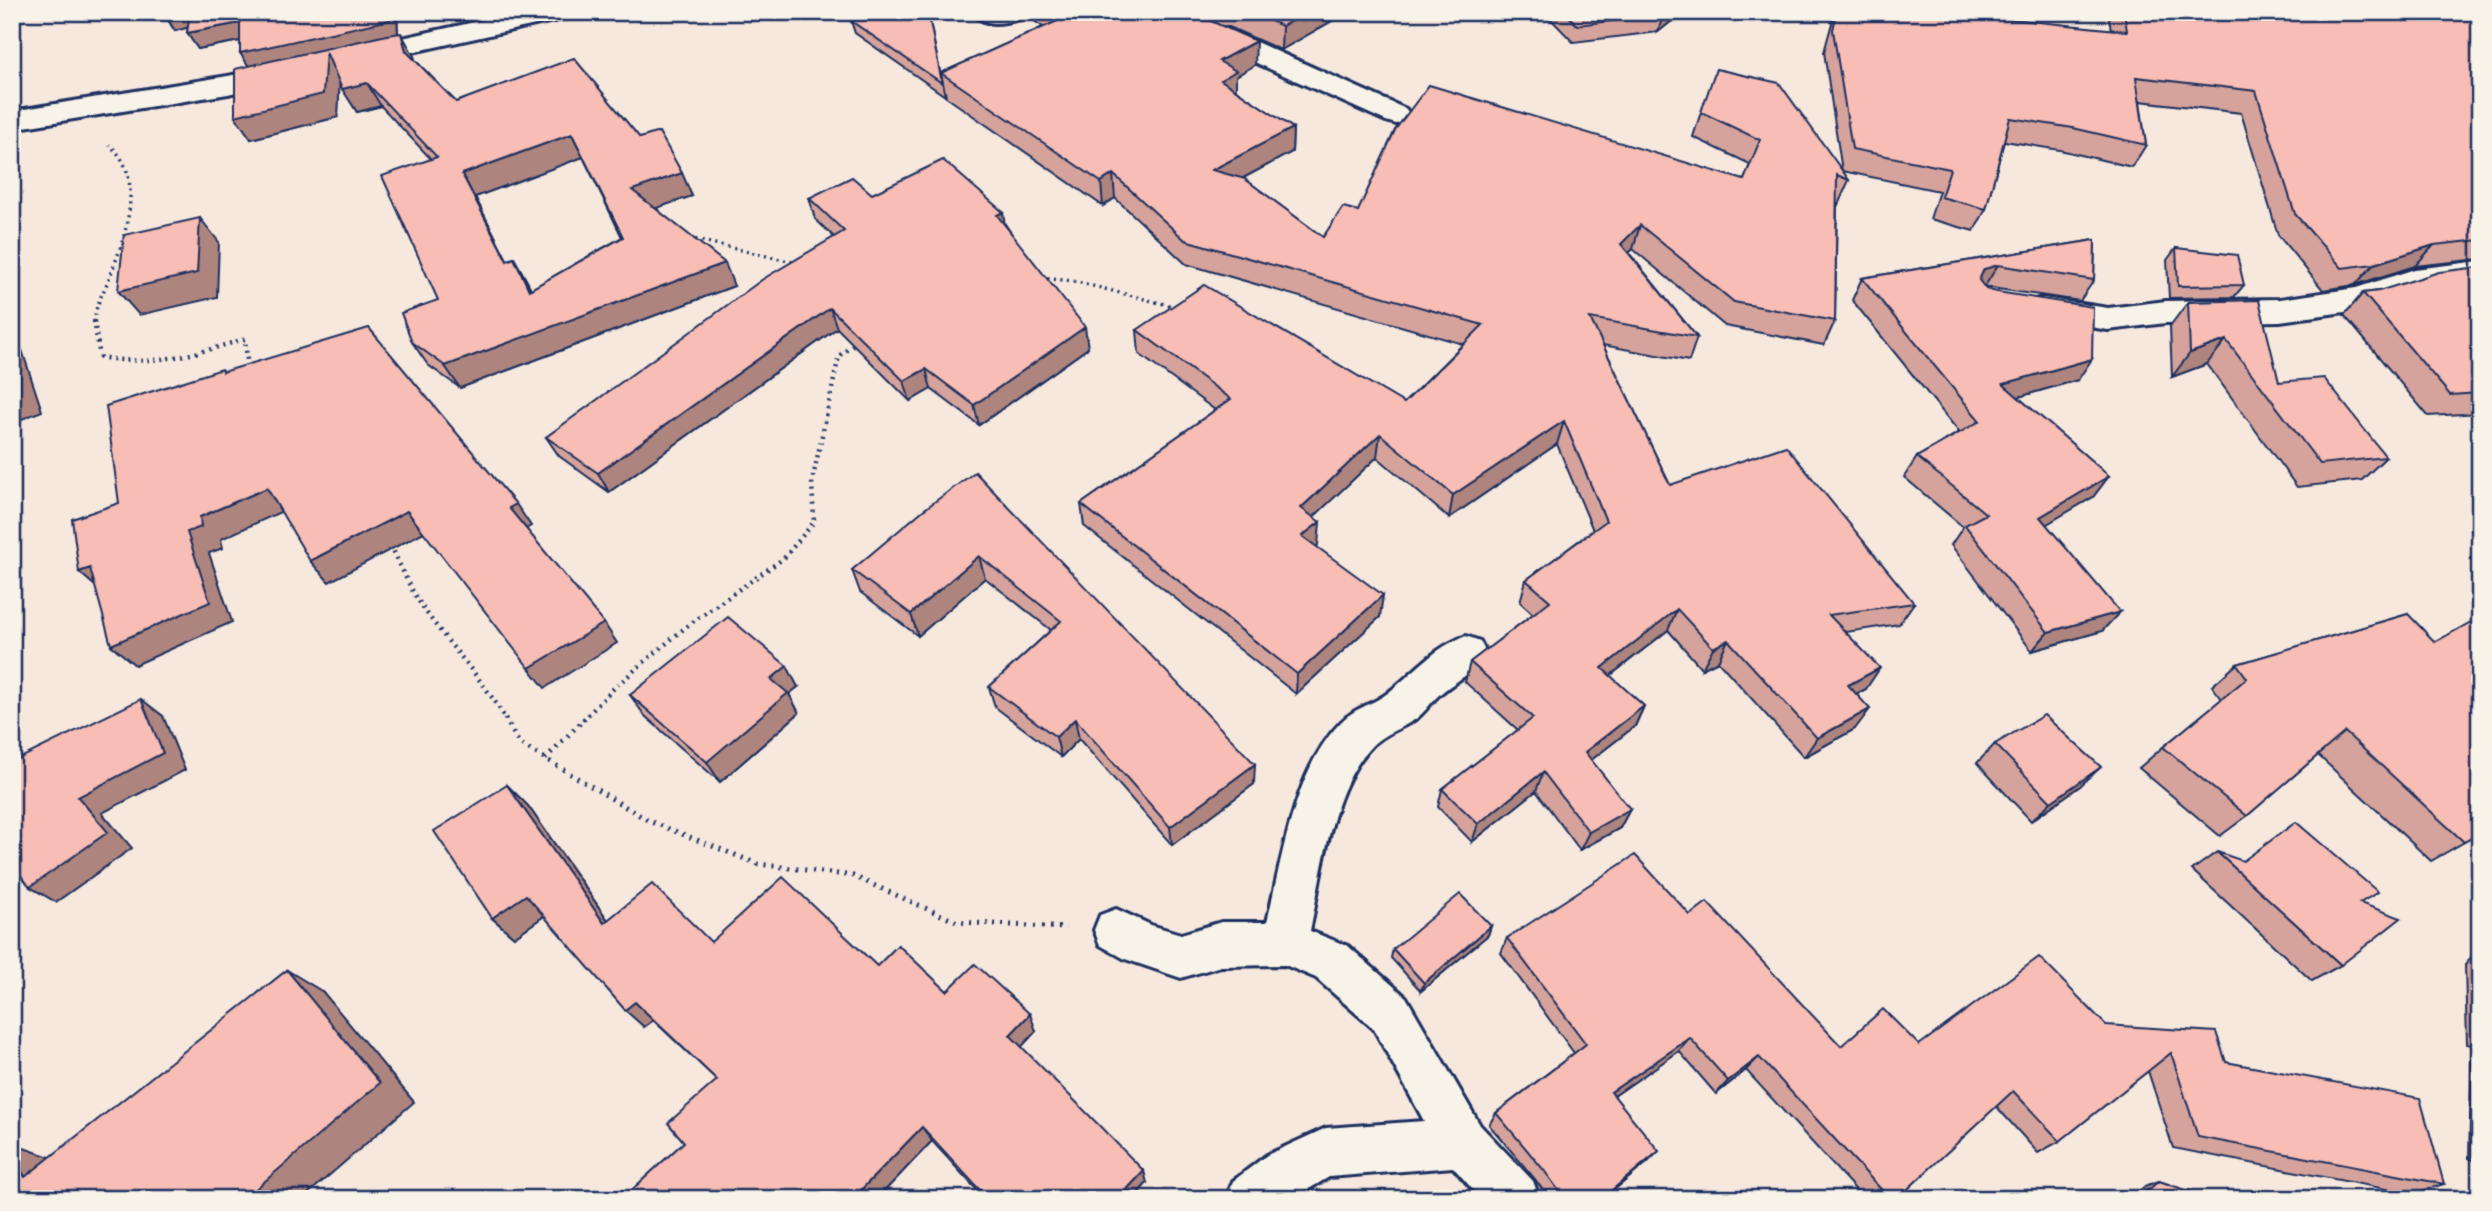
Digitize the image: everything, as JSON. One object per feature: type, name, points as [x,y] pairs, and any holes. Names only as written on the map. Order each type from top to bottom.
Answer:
[{"type":"street","points":[[337,61],[558,12]]},
{"type":"street","points":[[986,12],[999,16],[1015,12]]},
{"type":"street","points":[[1127,12],[1162,30],[1217,36],[1396,115]]},
{"type":"street","points":[[12,120],[228,85],[310,67]]},
{"type":"street","points":[[2013,304],[2108,319],[2166,312],[2280,310],[2359,299],[2415,280],[2480,272]]},
{"type":"street","points":[[1285,943],[1311,824],[1329,775],[1360,731],[1374,719],[1402,706],[1427,681],[1466,653]]},
{"type":"street","points":[[1116,930],[1141,944],[1181,956],[1221,944],[1285,943],[1332,962],[1390,1013],[1463,1142],[1515,1199]]},
{"type":"street","points":[[1251,1199],[1286,1173],[1326,1153],[1463,1142]]},
{"type":"path","points":[[108,144],[118,149],[127,163],[129,192],[128,212],[115,261],[95,310],[93,329],[100,357],[129,364],[169,362],[245,339],[248,374]]},
{"type":"path","points":[[681,236],[782,258],[805,266]]},
{"type":"path","points":[[1034,277],[1073,281],[1176,307]]},
{"type":"path","points":[[545,759],[616,686],[687,626],[784,558],[814,522],[812,482],[839,356],[866,334]]},
{"type":"path","points":[[389,540],[403,574],[425,611],[492,695],[519,743],[649,821],[758,864],[853,876],[957,922],[1116,930]]},
{"type":"building","points":[[190,12],[389,12],[390,20],[240,53],[240,23],[187,33]]},
{"type":"building","points":[[905,12],[928,12],[942,83],[851,21]]},
{"type":"building","points":[[1055,12],[1146,12],[1211,21],[1256,41],[1219,61],[1236,71],[1221,80],[1293,128],[1212,170],[1245,179],[1323,237],[1343,207],[1358,211],[1395,130],[1429,85],[1744,180],[1760,140],[1701,112],[1716,69],[1779,83],[1849,180],[1837,175],[1835,321],[1734,302],[1640,225],[1621,244],[1697,337],[1590,318],[1670,485],[1786,446],[1914,603],[1829,615],[1880,668],[1848,685],[1870,709],[1817,738],[1728,640],[1713,648],[1677,609],[1602,668],[1644,706],[1585,752],[1630,809],[1589,832],[1543,772],[1478,824],[1442,789],[1533,718],[1470,662],[1550,601],[1526,580],[1606,521],[1564,421],[1453,495],[1380,434],[1301,508],[1320,522],[1302,536],[1383,595],[1297,674],[1081,504],[1231,399],[1137,330],[1204,285],[1404,403],[1483,325],[1185,240],[1113,174],[1101,182],[941,73],[1064,18]]},
{"type":"building","points":[[1250,12],[1307,12],[1282,26]]},
{"type":"building","points":[[1565,12],[1666,12],[1663,15],[1577,25]]},
{"type":"building","points":[[1837,12],[1979,12],[1980,16],[2127,31],[2124,12],[2480,12],[2480,240],[2434,245],[2374,264],[2342,268],[2295,214],[2256,91],[2136,77],[2146,145],[2073,128],[2010,118],[1986,209],[1941,197],[1950,169],[1852,149],[1833,30]]},
{"type":"building","points":[[401,33],[406,51],[456,102],[574,58],[640,138],[659,132],[682,173],[632,190],[725,263],[445,366],[412,342],[401,313],[438,300],[382,176],[437,157],[367,83],[342,89],[326,52],[323,94],[235,116],[235,69]],"holes":[[[572,134],[623,237],[529,290],[514,258],[507,261],[462,174]]]},
{"type":"building","points":[[943,160],[1003,212],[997,215],[1085,327],[974,405],[926,369],[904,381],[830,308],[598,473],[546,437],[763,279],[844,231],[809,198],[852,177],[872,194]]},
{"type":"building","points":[[200,218],[197,273],[118,291],[124,235]]},
{"type":"building","points":[[2095,240],[2094,280],[1998,265],[1984,269],[1979,280],[1986,289],[1997,292],[2093,307],[2092,359],[2003,384],[2109,476],[2040,517],[2120,612],[2048,632],[1965,525],[1986,514],[1917,457],[1980,421],[1862,278]]},
{"type":"building","points":[[2176,248],[2237,255],[2244,285],[2178,286]]},
{"type":"building","points":[[2480,267],[2480,393],[2450,395],[2363,293],[2379,291],[2439,272]]},
{"type":"building","points":[[2259,300],[2279,382],[2324,378],[2386,457],[2320,464],[2226,340],[2190,353],[2188,302]]},
{"type":"building","points":[[369,328],[516,504],[509,508],[604,623],[529,668],[407,511],[310,561],[267,488],[200,517],[201,527],[187,532],[210,602],[111,645],[90,568],[79,572],[72,519],[119,503],[106,406],[222,369],[223,372]]},
{"type":"building","points":[[975,472],[1255,764],[1170,827],[1075,719],[1056,737],[989,687],[1061,621],[979,556],[911,614],[852,570],[922,511]]},
{"type":"building","points":[[2408,614],[2435,642],[2480,617],[2480,833],[2464,842],[2345,732],[2247,816],[2163,747],[2247,678],[2237,664]]},
{"type":"building","points":[[728,617],[787,666],[771,679],[788,693],[707,762],[630,695]]},
{"type":"building","points":[[141,699],[163,753],[78,797],[108,832],[30,887],[12,864],[12,762]]},
{"type":"building","points":[[2044,715],[2101,767],[2051,802],[1995,744]]},
{"type":"building","points":[[507,785],[604,923],[652,884],[711,942],[783,877],[877,966],[898,945],[947,991],[975,964],[1030,1014],[1010,1035],[1144,1171],[1118,1199],[988,1199],[922,1127],[855,1199],[622,1199],[684,1142],[668,1123],[717,1080],[635,1002],[625,1010],[526,895],[492,918],[434,831]]},
{"type":"building","points":[[2296,822],[2378,892],[2360,903],[2401,918],[2341,965],[2217,852],[2243,861]]},
{"type":"building","points":[[1635,855],[1690,915],[1707,902],[1841,1046],[1883,1009],[1919,1045],[2039,957],[2106,1025],[2216,1032],[2226,1062],[2420,1098],[2444,1184],[2198,1137],[2171,1053],[2060,1141],[2013,1091],[1897,1199],[1890,1199],[1759,1057],[1728,1081],[1690,1038],[1611,1092],[1659,1151],[1601,1199],[1565,1199],[1496,1113],[1586,1044],[1507,938]]},
{"type":"building","points":[[1460,894],[1491,926],[1424,983],[1393,949]]},
{"type":"building","points":[[287,970],[380,1083],[244,1199],[12,1199],[12,1154],[25,1177]]},
{"type":"building","points":[[2159,1181],[2212,1199],[2137,1199]]}]
